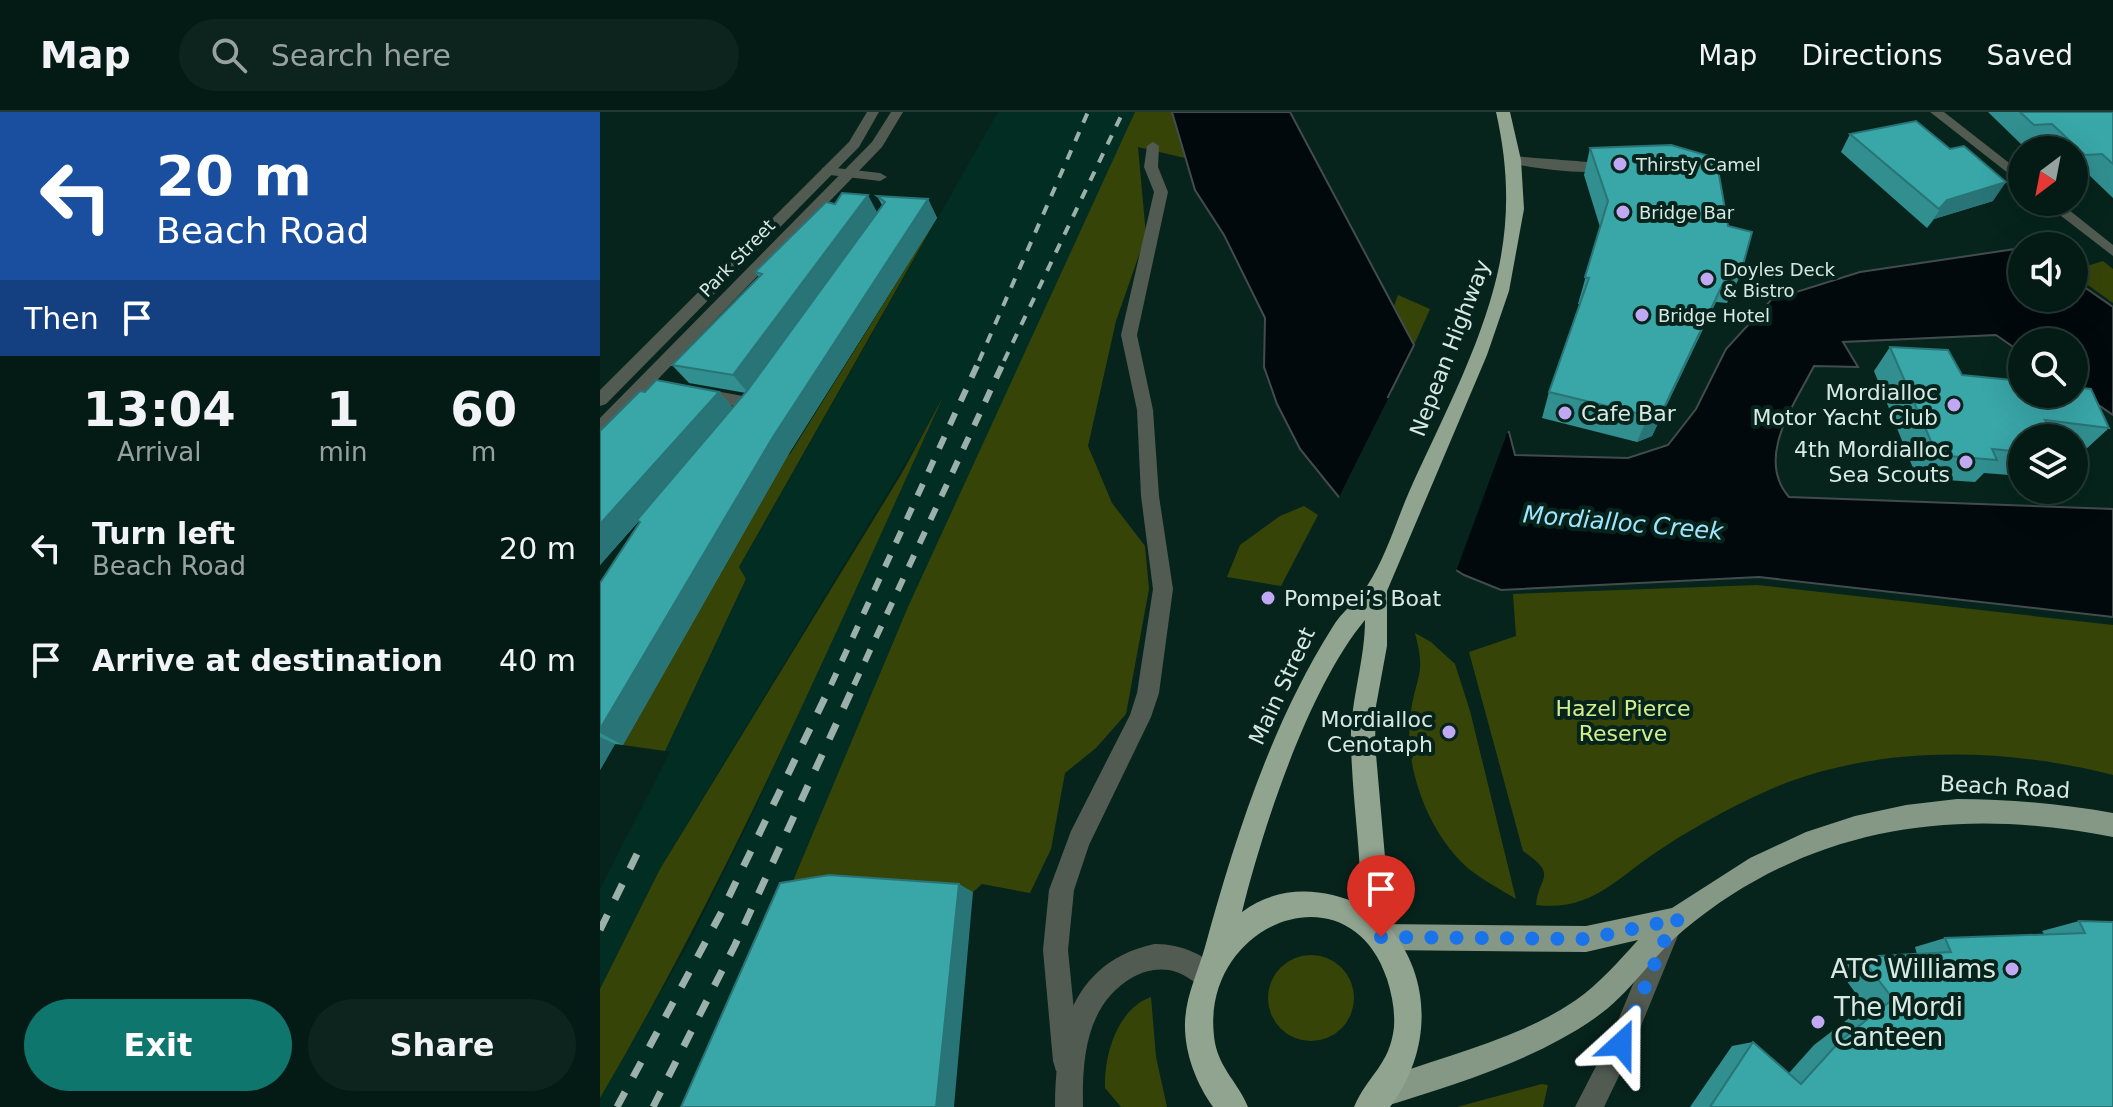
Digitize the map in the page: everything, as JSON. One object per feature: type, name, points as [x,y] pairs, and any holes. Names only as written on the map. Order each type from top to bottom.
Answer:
[{"type":"highway","name":"Nepean Highway","points":[[1376,591],[1454,409],[1504,279],[1514,234],[1514,160],[1503,112]]},
{"type":"highway","points":[[1375,1102],[1401,1058],[1409,1021],[1405,984],[1378,933],[1363,743],[1364,706],[1376,646],[1376,591]]},
{"type":"highway","name":"Main Street","points":[[1201,1051],[1199,1012],[1245,847],[1303,704],[1341,632],[1376,591]]},
{"type":"highway","points":[[1211,967],[1238,929],[1252,918],[1290,903],[1331,905],[1346,910],[1378,933]]},
{"type":"highway","points":[[1201,1051],[1208,1107]]},
{"type":"highway","points":[[1201,1051],[1216,1086],[1233,1107]]},
{"type":"main road","name":"Beach Road","points":[[1375,1102],[1560,1025],[1610,989],[1675,922],[1775,855],[1827,834],[1930,812],[2012,811],[2113,825]]},
{"type":"main road","name":"Beach Road","points":[[1378,933],[1586,939],[1675,922]]},
{"type":"street","name":"Park Street","points":[[600,400],[854,144],[873,112]]},
{"type":"street","name":"Park Street","points":[[600,429],[848,174],[889,129],[897,112]]},
{"type":"street","points":[[1936,112],[2008,169]]},
{"type":"street","points":[[1069,1100],[1055,944],[1060,892],[1073,857],[1140,717],[1151,675],[1163,589],[1150,496],[1145,410],[1129,335],[1161,192],[1151,167],[1153,146]]},
{"type":"street","points":[[1514,160],[1575,167],[1633,165]]},
{"type":"street","points":[[827,171],[880,177]]},
{"type":"street","points":[[2068,216],[2113,252]]},
{"type":"street","points":[[620,380],[676,390],[749,410],[765,388]]},
{"type":"street","points":[[1589,1107],[1675,922]]},
{"type":"street","points":[[1069,1100],[1079,1021],[1091,997],[1110,976],[1157,955],[1211,967]]},
{"type":"shaded area","points":[[998,112],[1135,112],[781,906],[681,1107],[600,1107],[600,1098],[690,941],[747,826],[936,412],[660,869],[600,989],[600,889],[670,752],[665,751],[746,580],[739,568]]},
{"type":"green space","points":[[1135,112],[1172,112],[1185,158],[1138,147],[1146,235],[1116,321],[1088,446],[1112,503],[1145,546],[1149,589],[1126,714],[1096,748],[1065,773],[1051,849],[1030,893],[982,884],[973,892],[848,884],[698,1107],[908,607]]},
{"type":"green space","points":[[937,218],[739,567],[746,579],[665,751],[623,745],[786,455],[790,454]]},
{"type":"green space","points":[[2103,261],[2113,269],[2113,303],[2088,285],[2088,266]]},
{"type":"green space","points":[[1398,295],[1430,309],[1414,345],[1394,306]]},
{"type":"green space","points":[[943,397],[738,840],[600,1098],[600,989],[660,869],[902,473]]},
{"type":"green space","points":[[1304,506],[1318,515],[1281,586],[1227,577],[1240,545],[1280,516]]},
{"type":"green space","name":"Hazel Pierce Reserve","points":[[1757,585],[2113,625],[2113,775],[2070,765],[1980,755],[1889,758],[1844,766],[1801,778],[1723,812],[1590,897],[1556,906],[1536,905],[1544,871],[1523,851],[1469,652],[1516,636],[1513,594]]},
{"type":"green space","points":[[1415,633],[1431,642],[1455,664],[1470,711],[1516,899],[1474,873],[1454,854],[1430,818],[1421,797],[1410,753],[1409,732],[1420,666]]},
{"type":"green space","points":[[1311,955],[1327,959],[1341,968],[1350,982],[1354,998],[1350,1014],[1341,1028],[1327,1037],[1311,1041],[1295,1037],[1281,1028],[1272,1014],[1268,998],[1272,982],[1281,968],[1295,959]]},
{"type":"green space","points":[[1151,997],[1156,1057],[1167,1107],[1121,1107],[1105,1088],[1110,1048],[1121,1022],[1129,1012]]},
{"type":"green space","points":[[1548,1085],[1543,1107],[1457,1107]]},
{"type":"water","name":"Mordialloc Creek","points":[[1172,112],[1290,112],[1414,345],[1388,397],[1509,432],[1515,455],[1628,458],[1668,445],[1696,409],[1726,349],[1771,300],[1860,272],[2008,250],[2008,312],[2088,312],[2088,290],[2113,307],[2113,415],[2088,398],[2088,328],[2008,328],[2008,343],[1996,335],[1843,342],[1858,367],[1814,366],[1781,432],[1776,466],[1779,482],[1789,497],[2113,509],[2113,617],[1759,577],[1501,590],[1464,575],[1354,506],[1346,506],[1300,449],[1277,404],[1264,367],[1265,318],[1224,235],[1195,190]]},
{"type":"pier","points":[[1392,391],[1509,428],[1455,574],[1353,510],[1344,509],[1337,501]]},
{"type":"building","points":[[2020,112],[2113,112],[2113,164],[2102,154],[2088,155],[2088,136],[2065,136],[2052,124],[2034,125]]},
{"type":"building","points":[[1916,121],[1950,149],[1964,146],[2006,182],[1947,200],[1939,209],[1850,134]]},
{"type":"building","name":"Bridge Hotel","points":[[1671,145],[1716,158],[1728,226],[1752,232],[1740,276],[1727,275],[1663,410],[1648,416],[1549,392],[1589,278],[1585,277],[1608,201],[1590,148]]},
{"type":"building","points":[[842,193],[868,195],[733,375],[672,365],[762,274],[755,272],[826,202],[835,204]]},
{"type":"building","points":[[877,196],[928,199],[773,437],[600,729],[600,583],[640,522],[637,520],[747,391],[885,202]]},
{"type":"building","points":[[1890,347],[1948,350],[1962,375],[2008,380],[2008,408],[2088,408],[2088,389],[2091,389],[2109,428],[2045,420],[2047,424],[2008,424],[2008,451],[1992,449],[1997,460],[1937,455]]},
{"type":"building","points":[[656,380],[719,392],[600,524],[600,431],[640,391],[645,392]]},
{"type":"building","points":[[829,875],[959,884],[936,1107],[681,1107],[780,883]]},
{"type":"building","points":[[2079,921],[2113,922],[2113,1107],[1710,1107],[1753,1042],[1801,1084],[1840,1041],[1893,999],[1861,957],[1951,952],[1945,938],[2085,933]]},
{"type":"railway","points":[[979,361],[1088,112]]},
{"type":"railway","points":[[1004,361],[1123,112]]},
{"type":"railway","points":[[831,685],[980,359]]},
{"type":"railway","points":[[854,685],[1005,359]]},
{"type":"railway","points":[[617,1107],[720,915],[832,683]]},
{"type":"railway","points":[[653,1107],[735,945],[855,683]]},
{"type":"railway","points":[[600,930],[637,854]]},
{"type":"place","name":"Thirsty Camel","points":[[1620,164]]},
{"type":"place","name":"Bridge Bar","points":[[1623,212]]},
{"type":"place","name":"Doyles Deck & Bistro","points":[[1707,279]]},
{"type":"place","name":"Bridge Hotel","points":[[1642,315]]},
{"type":"place","name":"Mordialloc Motor Yacht Club","points":[[1954,405]]},
{"type":"place","name":"Cafe Bar","points":[[1565,413]]},
{"type":"place","name":"4th Mordialloc Sea Scouts","points":[[1966,462]]},
{"type":"place","name":"Pompei’s Boat","points":[[1268,598]]},
{"type":"place","name":"Mordialloc Cenotaph","points":[[1449,732]]},
{"type":"place","name":"ATC Williams","points":[[2012,969]]},
{"type":"place","name":"The Mordi Canteen","points":[[1818,1022]]},
{"type":"route","points":[[1381,937],[1500,935],[1586,939],[1679,919],[1671,925],[1621,1044]]}]
